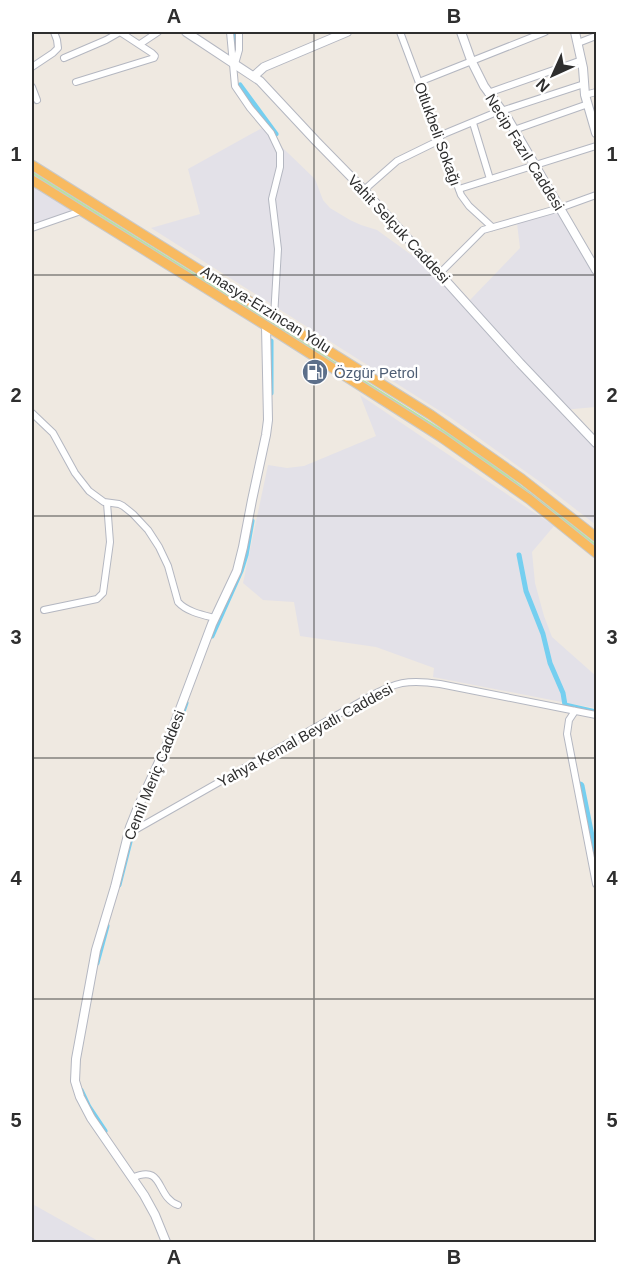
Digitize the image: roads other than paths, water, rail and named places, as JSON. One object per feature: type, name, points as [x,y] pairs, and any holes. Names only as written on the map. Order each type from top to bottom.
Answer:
[{"type":"highway","name":"Amasya-Erzincan Yolu","points":[[32,165],[457,433],[522,479],[597,537]]},
{"type":"highway","name":"Amasya-Erzincan Yolu","points":[[32,180],[472,458],[597,553]]},
{"type":"street","points":[[64,58],[120,32],[154,55],[154,58],[76,82]]},
{"type":"street","points":[[140,44],[158,32]]},
{"type":"street","name":"Vahit Selçuk Caddesi","points":[[186,32],[254,76],[364,190],[520,363],[597,443]]},
{"type":"street","points":[[230,32],[236,86],[250,108],[271,133],[280,152],[280,167],[272,199],[278,249],[274,317]]},
{"type":"street","points":[[234,64],[239,50],[239,32]]},
{"type":"street","points":[[254,76],[264,67],[345,32]]},
{"type":"street","name":"Otlukbeli Sokağı","points":[[400,32],[465,202],[492,226]]},
{"type":"street","name":"Necip Fazıl Caddesi","points":[[461,32],[471,60],[488,93],[502,110],[560,208],[592,253],[597,270]]},
{"type":"street","points":[[418,82],[544,32]]},
{"type":"street","points":[[575,32],[582,60],[586,99],[596,129]]},
{"type":"street","points":[[33,63],[56,51],[57,33]]},
{"type":"street","points":[[578,43],[597,36]]},
{"type":"street","points":[[488,93],[582,60]]},
{"type":"street","points":[[364,190],[397,160],[440,138],[502,110],[584,84]]},
{"type":"street","points":[[32,87],[37,100]]},
{"type":"street","points":[[514,130],[597,92]]},
{"type":"street","points":[[473,123],[490,179]]},
{"type":"street","points":[[459,189],[597,146]]},
{"type":"street","points":[[440,273],[483,230],[597,195]]},
{"type":"street","points":[[32,228],[81,211]]},
{"type":"street","name":"Cemil Meriç Caddesi","points":[[166,1242],[155,1215],[91,1118],[76,1087],[76,1059],[96,950],[129,831],[165,749],[240,559],[266,435],[268,404],[266,326]]},
{"type":"street","points":[[32,412],[53,433],[84,487],[107,503],[119,504],[127,508],[154,539],[168,566],[176,596],[181,605],[215,618]]},
{"type":"street","points":[[44,610],[97,599],[103,594],[110,542],[107,503]]},
{"type":"street","name":"Yahya Kemal Beyatlı Caddesi","points":[[129,831],[135,830],[367,698],[398,683],[417,681],[440,684],[597,715]]},
{"type":"street","points":[[575,711],[570,716],[568,726],[569,746],[597,884]]},
{"type":"street","points":[[132,1178],[144,1173],[154,1177],[168,1200],[178,1205]]},
{"type":"waterway","points":[[234,32],[235,47]]},
{"type":"waterway","points":[[240,85],[276,134]]},
{"type":"waterway","points":[[271,341],[271,393]]},
{"type":"waterway","points":[[212,636],[241,571],[252,521]]},
{"type":"waterway","points":[[519,555],[526,591],[543,634],[550,663],[563,693],[565,705],[596,712]]},
{"type":"waterway","points":[[174,737],[186,703]]},
{"type":"waterway","points":[[580,786],[596,866]]},
{"type":"waterway","points":[[119,885],[132,834]]},
{"type":"waterway","points":[[97,963],[107,926]]},
{"type":"waterway","points":[[81,1090],[105,1131]]},
{"type":"place","name":"Özgür Petrol","points":[[315,372]]}]
